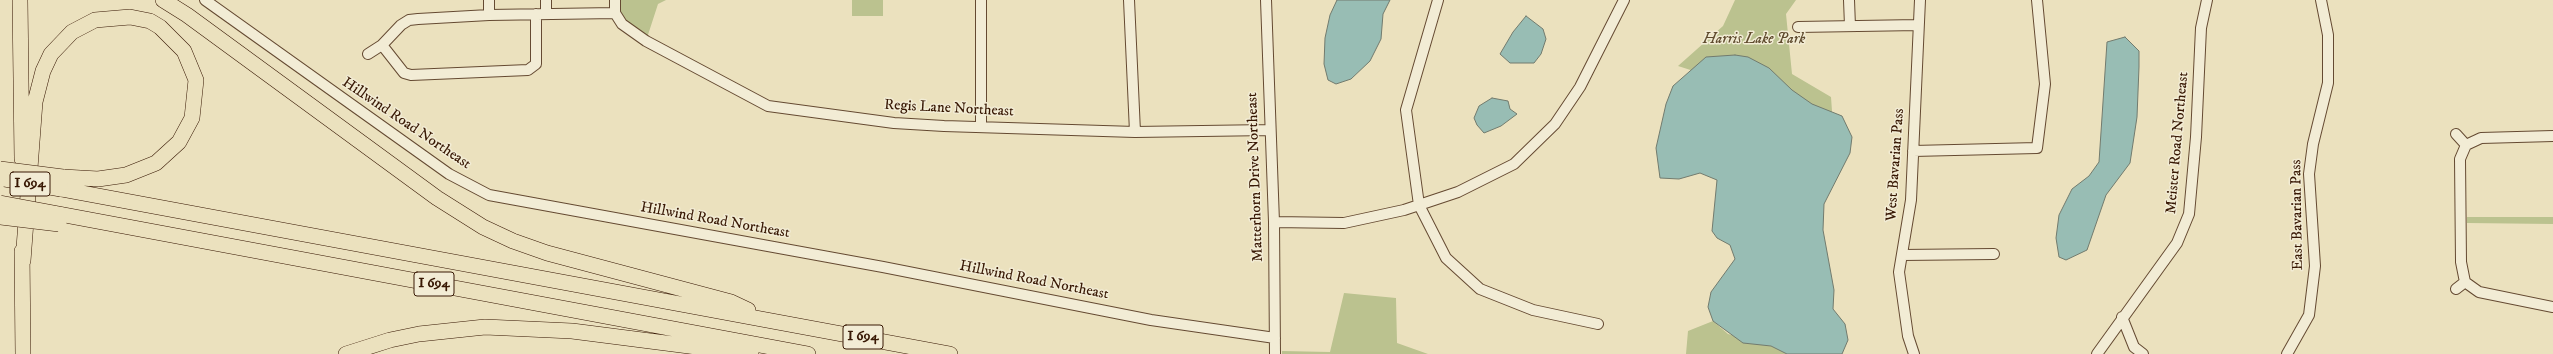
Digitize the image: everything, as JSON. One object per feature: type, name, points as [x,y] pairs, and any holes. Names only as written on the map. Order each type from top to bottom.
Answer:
[{"type":"highway","points":[[20,0],[23,354]]},
{"type":"highway","points":[[163,0],[187,15],[437,198],[483,227],[513,241],[547,253],[731,302],[775,321]]},
{"type":"highway","points":[[0,169],[62,183],[126,175],[156,163],[179,142],[192,118],[196,80],[184,51],[160,27],[150,22],[130,17],[95,20],[72,32],[51,54],[43,71],[35,102],[23,260]]},
{"type":"highway","name":"I 694","points":[[0,178],[62,183],[950,354]]},
{"type":"highway","name":"I 694","points":[[0,203],[59,219],[260,252],[808,354]]},
{"type":"highway","points":[[0,216],[59,219]]},
{"type":"highway","points":[[346,354],[412,335],[485,327],[579,332],[751,354]]},
{"type":"street","name":"Hillwind Road Northeast","points":[[205,0],[443,170],[489,195],[883,267],[1151,320],[1275,338]]},
{"type":"street","points":[[489,0],[489,15]]},
{"type":"street","points":[[382,45],[404,73],[411,75],[528,70],[536,64],[541,14],[546,0]]},
{"type":"street","points":[[368,54],[382,45],[409,20],[489,15],[615,13],[615,0]]},
{"type":"street","points":[[981,0],[981,126]]},
{"type":"street","points":[[1129,0],[1135,132]]},
{"type":"street","name":"Matterhorn Drive Northeast","points":[[1266,0],[1269,130],[1274,222],[1275,354]]},
{"type":"street","points":[[1438,0],[1406,110],[1419,205],[1446,258],[1480,289],[1533,310],[1598,324]]},
{"type":"street","points":[[1274,222],[1344,223],[1419,205],[1458,192],[1514,164],[1555,124],[1580,87],[1624,0]]},
{"type":"street","points":[[1849,0],[1850,26]]},
{"type":"street","name":"West Bavarian Pass","points":[[1914,354],[1908,336],[1899,272],[1911,200],[1920,0]]},
{"type":"street","points":[[1913,151],[2037,148],[2045,84],[2037,0]]},
{"type":"street","name":"Meister Road Northeast","points":[[2097,354],[2122,317],[2177,244],[2189,214],[2196,136],[2201,28],[2207,0]]},
{"type":"street","name":"East Bavarian Pass","points":[[2287,354],[2309,315],[2314,266],[2309,174],[2313,144],[2328,83],[2328,35],[2321,0]]},
{"type":"street","name":"Regis Lane Northeast","points":[[615,13],[622,24],[646,41],[768,106],[894,123],[1135,132],[1269,130]]},
{"type":"street","points":[[1798,27],[1918,25]]},
{"type":"street","points":[[2456,134],[2466,146]]},
{"type":"street","points":[[2553,136],[2481,138],[2466,146],[2460,159],[2461,262],[2465,282],[2478,292],[2553,307]]},
{"type":"street","points":[[1902,255],[1994,254]]},
{"type":"street","points":[[2456,289],[2465,282]]},
{"type":"street","points":[[2122,317],[2139,353]]},
{"type":"green space","points":[[617,0],[666,0],[658,4],[646,41],[615,13]]},
{"type":"green space","points":[[852,0],[883,0],[883,16],[852,16]]},
{"type":"green space","name":"Harris Lake Park","points":[[1735,0],[1796,0],[1786,14],[1792,74],[1831,97],[1833,125],[1703,74],[1678,66],[1723,26]]},
{"type":"green space","points":[[2467,217],[2553,217],[2553,224],[2467,223]]},
{"type":"green space","points":[[1344,293],[1396,298],[1397,343],[1428,354],[1282,354],[1282,351],[1330,352]]},
{"type":"green space","points":[[1713,321],[1728,334],[1771,346],[1787,354],[1686,354],[1688,331]]},
{"type":"water","points":[[1337,0],[1390,0],[1383,14],[1381,39],[1370,61],[1351,79],[1336,84],[1328,80],[1324,64],[1325,38],[1330,15]]},
{"type":"water","points":[[1526,16],[1543,29],[1546,39],[1541,54],[1534,63],[1510,63],[1500,54],[1513,32]]},
{"type":"water","points":[[2125,37],[2139,51],[2137,117],[2130,163],[2106,195],[2087,250],[2066,260],[2059,257],[2056,238],[2059,215],[2072,189],[2089,176],[2099,162],[2107,42]]},
{"type":"water","points":[[1735,55],[1748,57],[1769,68],[1792,90],[1812,104],[1842,116],[1852,137],[1850,153],[1824,204],[1823,230],[1834,290],[1833,309],[1845,324],[1848,340],[1842,354],[1787,354],[1771,346],[1743,343],[1713,321],[1708,307],[1711,292],[1735,259],[1730,245],[1717,238],[1712,231],[1717,180],[1700,173],[1679,179],[1660,178],[1656,148],[1666,104],[1673,86],[1706,57]]},
{"type":"water","points":[[1492,98],[1508,101],[1510,109],[1517,114],[1501,126],[1484,133],[1477,125],[1474,118],[1479,106]]}]
